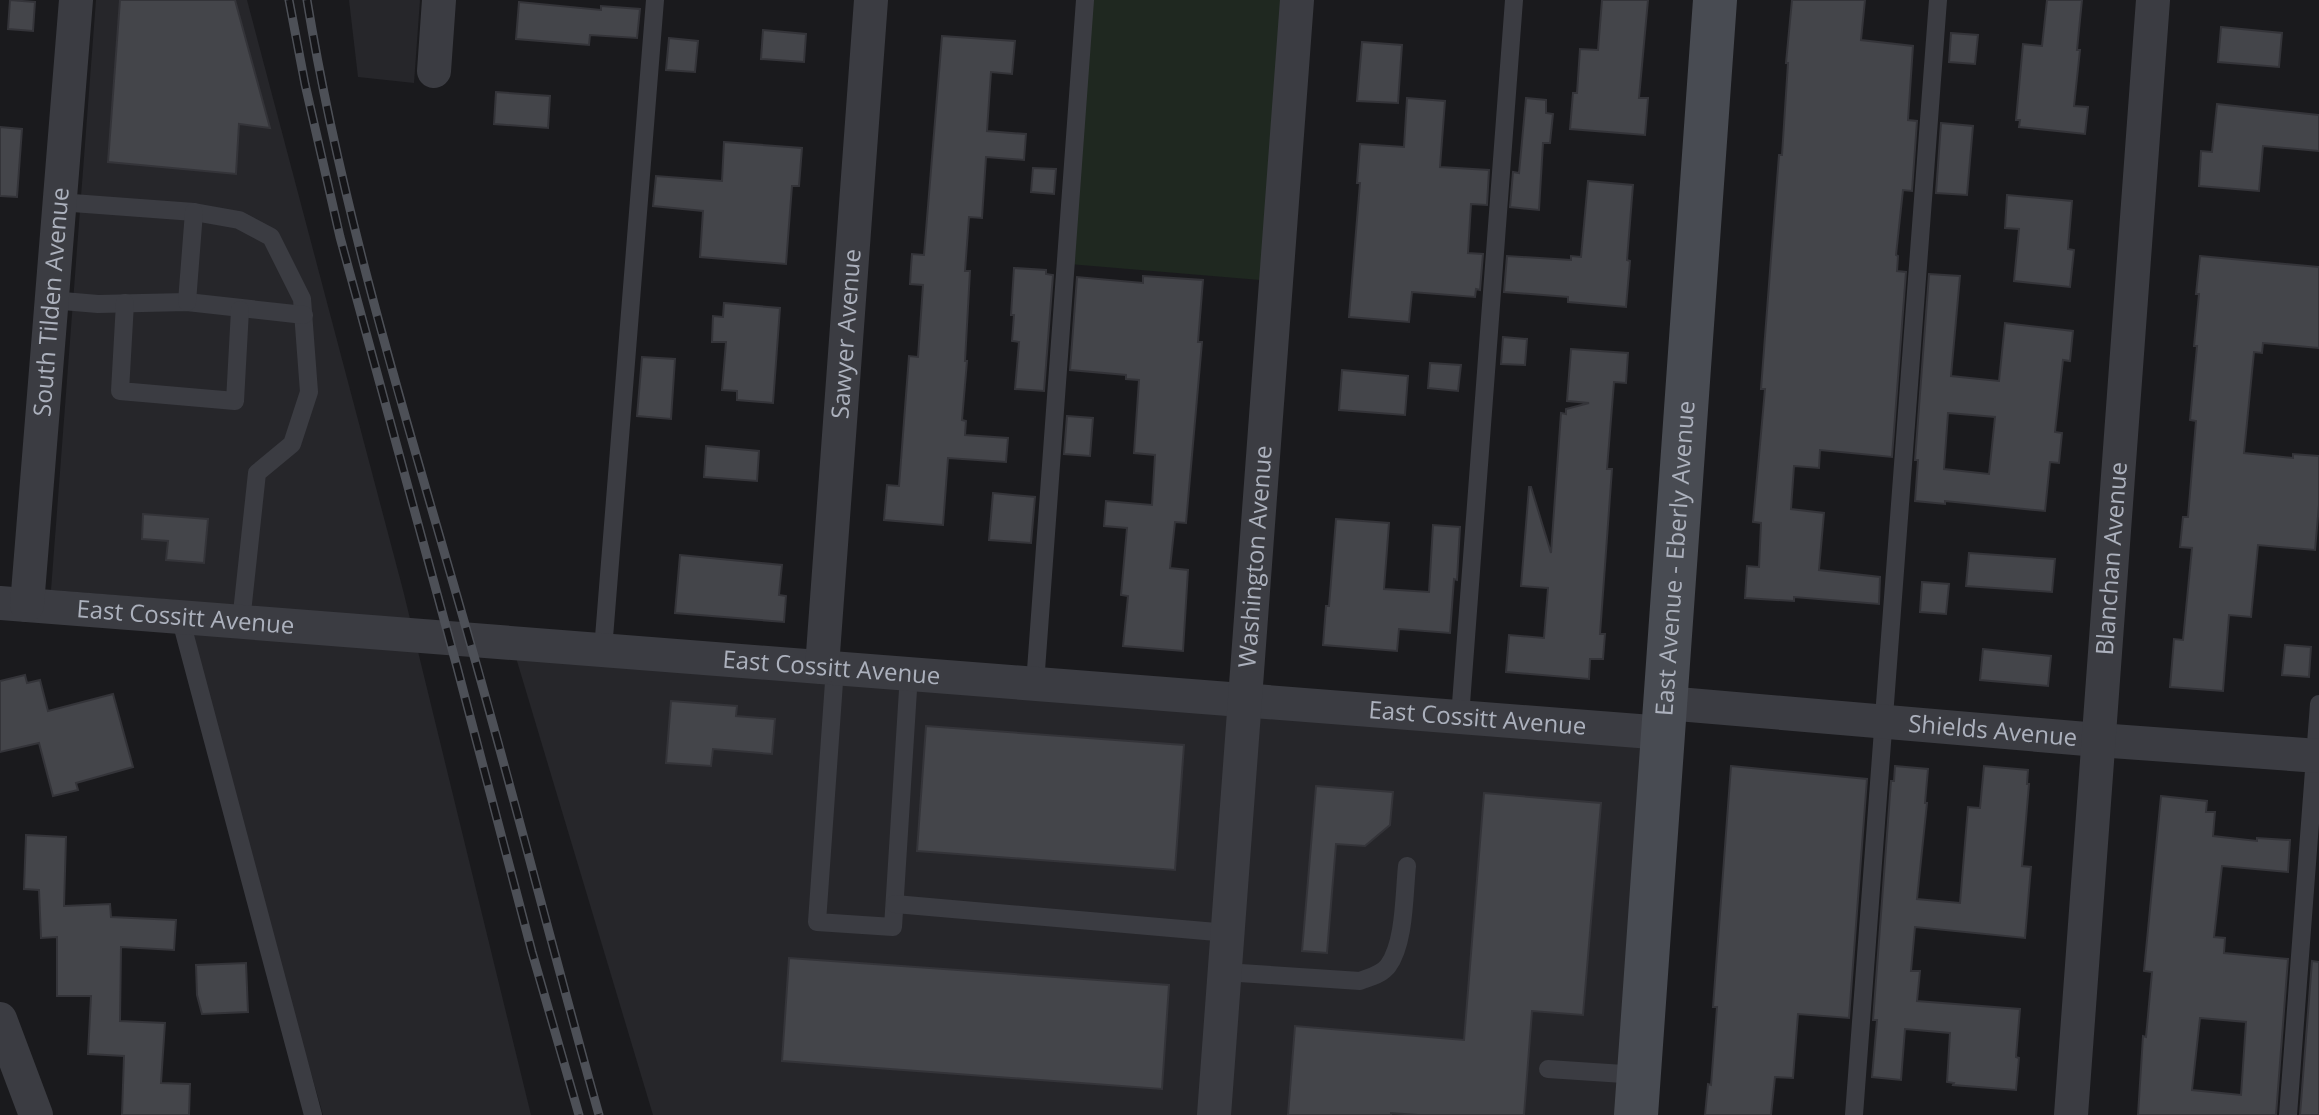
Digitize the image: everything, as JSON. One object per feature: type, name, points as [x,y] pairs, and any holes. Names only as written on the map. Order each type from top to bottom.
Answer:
[{"type":"main road","name":"East Avenue - Eberly Avenue","points":[[1637,1095],[1715,0]]},
{"type":"street","name":"South Tilden Avenue","points":[[13,604],[51,300],[76,0]]},
{"type":"street","points":[[434,71],[439,0]]},
{"type":"street","name":"Sawyer Avenue","points":[[828,668],[871,0]]},
{"type":"street","name":"Washington Avenue","points":[[1214,1115],[1297,0]]},
{"type":"street","name":"Blanchan Avenue","points":[[2071,1115],[2153,0]]},
{"type":"street","name":"East Cossitt Avenue","points":[[13,604],[1460,717],[1665,718]]},
{"type":"street","name":"Shields Avenue","points":[[1665,718],[1885,721],[2317,756]]},
{"type":"street","points":[[0,1019],[36,1115]]},
{"type":"lane","points":[[603,650],[655,0]]},
{"type":"lane","points":[[1035,684],[1085,0]]},
{"type":"lane","points":[[1460,717],[1514,0]]},
{"type":"lane","points":[[1854,1115],[1938,0]]},
{"type":"lane","points":[[59,202],[194,212],[239,220],[271,237],[302,299],[309,392],[292,444],[257,473],[241,622]]},
{"type":"lane","points":[[187,302],[194,212]]},
{"type":"lane","points":[[51,300],[98,304],[187,302],[304,315]]},
{"type":"lane","points":[[125,303],[120,391],[235,401],[240,310]]},
{"type":"lane","points":[[180,617],[313,1115]]},
{"type":"lane","points":[[828,668],[817,922],[893,927],[909,674]]},
{"type":"lane","points":[[2288,1115],[2319,704]]},
{"type":"lane","points":[[1225,972],[1360,981],[1378,974],[1388,965],[1401,933],[1407,866]]},
{"type":"lane","points":[[895,904],[1228,933]]},
{"type":"lane","points":[[1548,1069],[1637,1095]]},
{"type":"shaded area","points":[[96,0],[247,0],[403,590],[531,1115],[323,1115],[175,600],[51,590]]},
{"type":"shaded area","points":[[349,0],[420,0],[414,83],[358,77]]},
{"type":"shaded area","points":[[1089,0],[1292,0],[1272,281],[1069,264]]},
{"type":"shaded area","points":[[514,651],[1673,742],[1645,1115],[653,1115]]},
{"type":"building","points":[[10,0],[35,2],[33,31],[8,29]]},
{"type":"building","points":[[120,0],[235,0],[270,128],[239,124],[236,174],[108,162]]},
{"type":"building","points":[[1602,0],[1648,0],[1639,98],[1648,98],[1645,135],[1570,129],[1573,93],[1577,93],[1580,49],[1598,50]]},
{"type":"building","points":[[1792,0],[1865,0],[1861,40],[1913,46],[1908,120],[1917,121],[1912,191],[1903,190],[1896,255],[1897,271],[1906,272],[1892,457],[1820,450],[1819,468],[1794,466],[1791,509],[1824,513],[1819,570],[1880,577],[1879,604],[1794,597],[1794,601],[1745,598],[1747,566],[1759,567],[1761,523],[1753,522]]},
{"type":"building","points":[[2047,0],[2082,0],[2074,106],[2088,107],[2085,134],[2019,127],[2020,120],[2016,120],[2023,44],[2042,46]]},
{"type":"building","points":[[519,2],[601,10],[601,6],[640,9],[637,38],[590,35],[589,45],[516,39]]},
{"type":"building","points":[[2221,27],[2282,33],[2279,67],[2218,62]]},
{"type":"building","points":[[763,30],[806,34],[804,62],[761,59]]},
{"type":"building","points":[[1951,33],[1978,35],[1975,64],[1949,62]]},
{"type":"building","points":[[942,36],[1015,41],[1012,74],[991,72],[987,131],[1026,134],[1024,160],[986,157],[982,218],[969,217],[965,271],[970,271],[962,420],[966,421],[965,435],[1008,438],[1006,462],[948,458],[943,525],[884,520],[887,485],[899,486],[909,356],[918,357],[923,285],[910,284],[911,267],[912,254],[924,255]]},
{"type":"building","points":[[669,38],[698,41],[695,72],[666,70]]},
{"type":"building","points":[[1362,42],[1402,45],[1398,103],[1357,101]]},
{"type":"building","points":[[496,92],[550,96],[548,128],[494,124]]},
{"type":"building","points":[[1407,98],[1445,101],[1440,167],[1489,170],[1487,205],[1471,204],[1468,253],[1483,254],[1480,290],[1476,289],[1475,297],[1412,292],[1409,322],[1349,317],[1360,183],[1357,183],[1360,144],[1404,147]]},
{"type":"building","points":[[1526,98],[1546,100],[1546,113],[1553,114],[1550,143],[1543,143],[1539,210],[1510,207],[1513,172],[1519,173]]},
{"type":"building","points":[[2217,104],[2319,115],[2319,151],[2263,146],[2259,191],[2199,186],[2201,151],[2212,152]]},
{"type":"building","points":[[1941,123],[1973,126],[1967,195],[1936,193]]},
{"type":"building","points":[[0,127],[22,129],[17,197],[0,196]]},
{"type":"building","points":[[724,142],[802,148],[799,186],[792,186],[786,264],[700,257],[703,211],[653,206],[656,176],[722,181]]},
{"type":"building","points":[[1033,168],[1056,169],[1054,194],[1031,192]]},
{"type":"building","points":[[1588,181],[1633,185],[1626,307],[1568,302],[1568,297],[1504,292],[1507,256],[1571,260],[1571,256],[1581,257]]},
{"type":"building","points":[[2007,195],[2072,201],[2068,249],[2074,250],[2070,287],[2014,281],[2019,229],[2005,228]]},
{"type":"building","points":[[2200,256],[2319,267],[2319,348],[2263,343],[2262,353],[2254,352],[2244,453],[2293,458],[2293,454],[2319,456],[2315,550],[2258,545],[2251,617],[2229,615],[2223,691],[2170,687],[2174,639],[2183,640],[2192,548],[2180,547],[2183,517],[2188,517],[2196,421],[2190,420],[2197,346],[2194,346]]},
{"type":"building","points":[[1014,268],[1046,270],[1046,274],[1053,275],[1044,391],[1015,389],[1019,342],[1012,341]]},
{"type":"building","points":[[1929,274],[1960,276],[1951,376],[1999,381],[2005,323],[2073,331],[2070,361],[2063,360],[2055,432],[2062,433],[2059,463],[2050,462],[2045,511],[1915,501],[1918,460],[1915,460]],"holes":[[[1948,413],[1995,417],[1989,474],[1944,469]]]},
{"type":"building","points":[[1143,276],[1203,280],[1198,342],[1202,342],[1186,523],[1175,522],[1170,568],[1188,570],[1183,651],[1123,646],[1128,596],[1121,595],[1127,528],[1104,526],[1106,501],[1152,505],[1155,455],[1134,453],[1139,380],[1126,379],[1126,375],[1070,370],[1077,277],[1143,283]]},
{"type":"building","points":[[724,303],[780,308],[773,403],[737,400],[737,391],[722,390],[726,342],[712,342],[713,316],[723,317]]},
{"type":"building","points":[[1503,337],[1527,339],[1525,365],[1501,364]]},
{"type":"building","points":[[1571,349],[1628,353],[1626,383],[1614,382],[1607,469],[1612,469],[1600,634],[1605,634],[1603,659],[1590,659],[1589,679],[1506,672],[1509,635],[1544,638],[1548,588],[1521,586],[1529,487],[1551,553],[1561,413],[1566,414],[1566,409],[1589,403],[1567,401]]},
{"type":"building","points":[[642,357],[675,359],[671,419],[637,416]]},
{"type":"building","points":[[1430,363],[1461,365],[1458,391],[1428,388]]},
{"type":"building","points":[[1342,370],[1408,376],[1405,415],[1339,410]]},
{"type":"building","points":[[1067,416],[1093,418],[1090,456],[1064,454]]},
{"type":"building","points":[[706,446],[759,451],[757,481],[704,477]]},
{"type":"building","points":[[993,493],[1035,497],[1031,543],[989,540]]},
{"type":"building","points":[[143,514],[208,519],[204,563],[166,560],[168,541],[142,539]]},
{"type":"building","points":[[1336,519],[1389,523],[1384,589],[1429,592],[1433,525],[1460,527],[1450,633],[1399,629],[1397,651],[1323,645]]},
{"type":"building","points":[[1969,553],[2055,559],[2052,592],[1966,586]]},
{"type":"building","points":[[680,555],[782,565],[779,595],[786,596],[784,622],[675,613]]},
{"type":"building","points":[[1922,582],[1949,584],[1946,614],[1920,612]]},
{"type":"building","points":[[2285,645],[2311,647],[2309,677],[2282,675]]},
{"type":"building","points":[[1983,649],[2051,656],[2048,686],[1980,680]]},
{"type":"building","points":[[25,675],[27,683],[40,680],[48,711],[113,694],[133,767],[76,783],[78,790],[53,796],[39,743],[0,752],[0,681]]},
{"type":"building","points":[[671,701],[737,706],[736,716],[775,719],[772,754],[713,749],[711,766],[666,763]]},
{"type":"building","points":[[926,726],[1184,745],[1175,870],[917,851]]},
{"type":"building","points":[[1731,766],[1867,779],[1849,1018],[1798,1014],[1793,1078],[1775,1077],[1771,1115],[1705,1115],[1708,1084],[1711,1085],[1717,1007],[1713,1007]]},
{"type":"building","points":[[1895,766],[1928,769],[1917,899],[1960,903],[1968,807],[1980,808],[1984,766],[2028,770],[2022,866],[2031,867],[2025,938],[1915,927],[1911,971],[1920,971],[1917,1001],[2020,1009],[2016,1090],[1947,1082],[1950,1033],[1905,1029],[1901,1080],[1872,1077],[1877,1020],[1873,1020],[1891,781],[1894,781]]},
{"type":"building","points":[[1316,786],[1393,792],[1390,825],[1365,846],[1336,844],[1327,953],[1302,951]]},
{"type":"building","points":[[1484,793],[1601,803],[1583,1015],[1532,1011],[1524,1115],[1288,1115],[1295,1026],[1464,1040]]},
{"type":"building","points":[[2161,796],[2207,801],[2206,812],[2215,812],[2213,836],[2257,841],[2257,838],[2290,840],[2288,872],[2222,866],[2214,937],[2225,938],[2224,953],[2288,959],[2276,1115],[2138,1115],[2143,1036],[2146,1037],[2152,972],[2144,971]],"holes":[[[2200,1018],[2246,1022],[2241,1095],[2192,1090]]]},
{"type":"building","points":[[26,835],[66,837],[64,906],[110,904],[111,917],[176,920],[174,950],[121,947],[120,1021],[165,1023],[161,1083],[190,1084],[189,1115],[122,1115],[124,1056],[88,1054],[91,996],[57,996],[57,937],[41,938],[39,890],[24,889]]},
{"type":"building","points":[[789,958],[1169,985],[1162,1089],[782,1061]]},
{"type":"building","points":[[2312,961],[2319,962],[2319,1115],[2300,1115]]},
{"type":"building","points":[[246,963],[248,1012],[202,1014],[197,995],[196,965]]},
{"type":"railway","points":[[289,0],[340,237],[532,952],[579,1115]]},
{"type":"railway","points":[[307,0],[337,156],[396,386],[480,676],[599,1115]]}]
